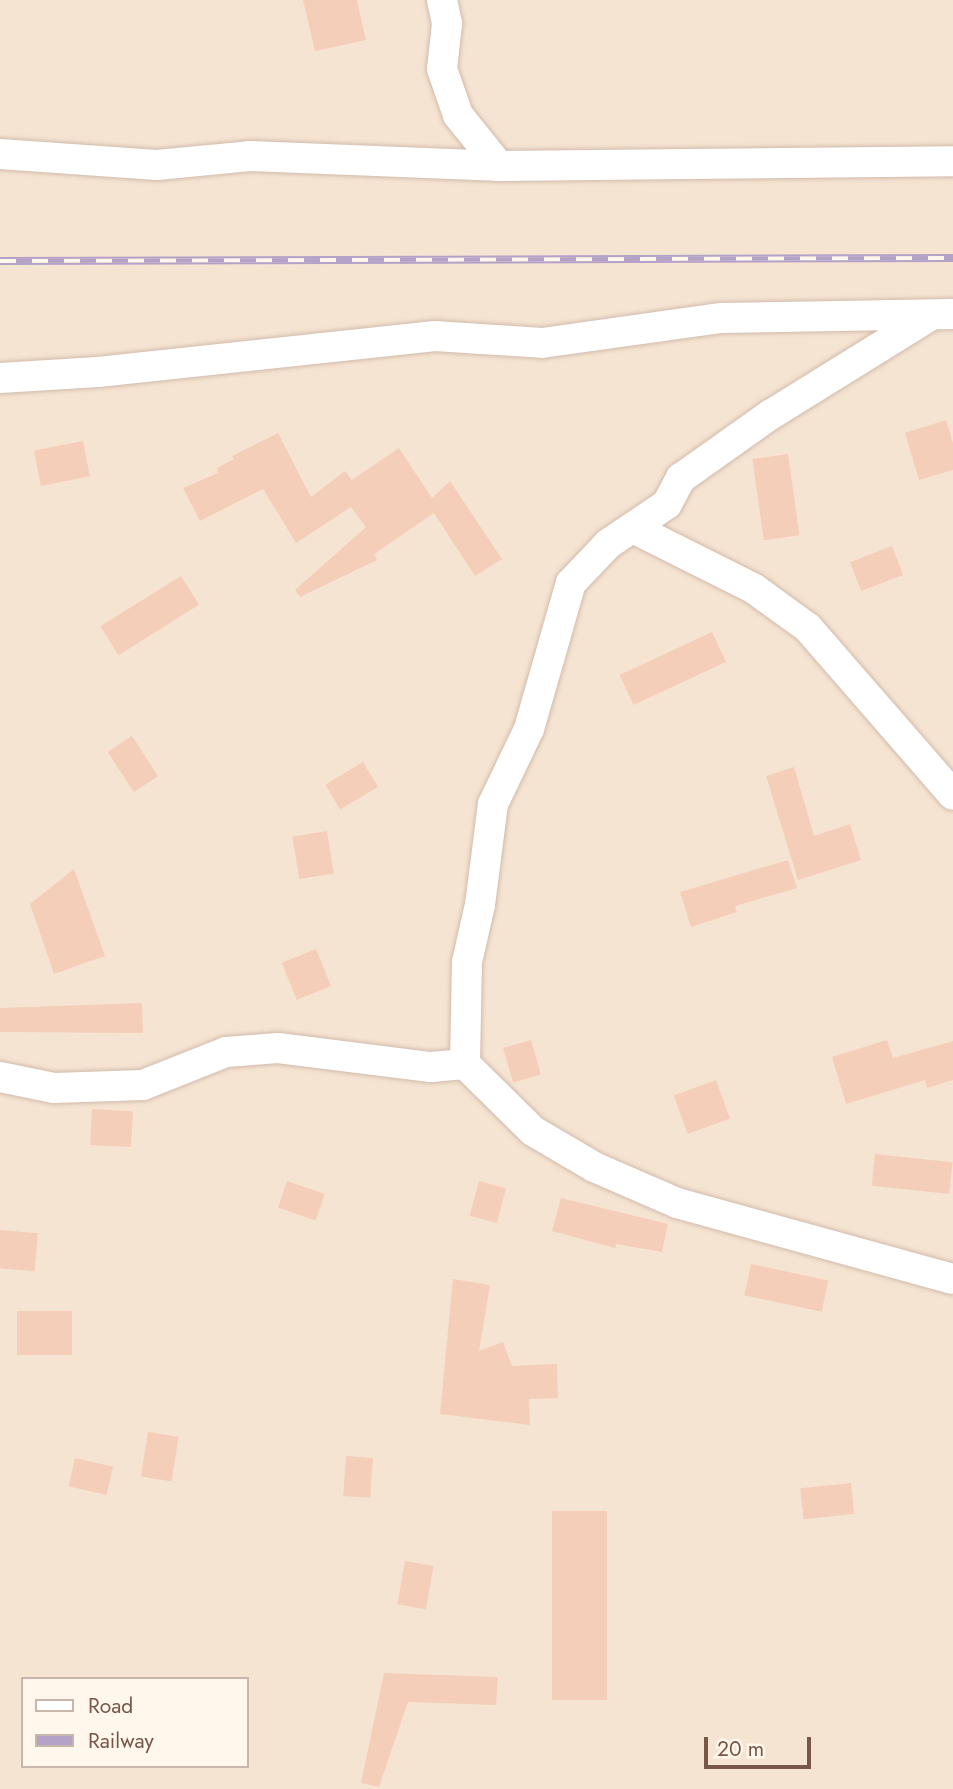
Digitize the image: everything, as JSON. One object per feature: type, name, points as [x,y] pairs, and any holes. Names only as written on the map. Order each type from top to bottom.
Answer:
[{"type":"street","points":[[442,0],[446,81],[458,115],[499,166]]},
{"type":"street","points":[[0,154],[157,165],[250,156],[499,166],[953,161]]},
{"type":"street","points":[[0,378],[98,372],[435,336],[542,343],[721,318],[942,314]]},
{"type":"street","points":[[942,314],[770,415],[692,470],[681,478],[667,505],[608,544],[571,583],[529,729],[493,804],[480,905],[467,962],[465,1064],[533,1131],[594,1167],[677,1203],[953,1279]]},
{"type":"street","points":[[632,528],[753,588],[808,628],[953,795]]},
{"type":"street","points":[[0,1077],[54,1088],[143,1085],[226,1052],[278,1048],[431,1067],[465,1064]]},
{"type":"shaded area","points":[[0,0],[953,0],[953,1789],[0,1789]]},
{"type":"building","points":[[303,0],[357,0],[366,40],[315,51]]},
{"type":"building","points":[[946,420],[953,443],[953,470],[919,480],[905,433]]},
{"type":"building","points":[[278,433],[311,497],[345,471],[352,480],[399,448],[432,498],[450,481],[502,559],[475,576],[434,513],[374,554],[377,560],[300,597],[295,590],[366,527],[351,507],[296,543],[263,489],[200,521],[183,488],[218,473],[217,468],[234,459],[232,456]]},
{"type":"building","points":[[83,441],[90,476],[41,486],[34,451]]},
{"type":"building","points":[[788,454],[799,535],[764,540],[752,459]]},
{"type":"building","points":[[892,546],[903,575],[861,591],[850,562]]},
{"type":"building","points":[[181,576],[199,605],[118,655],[100,626]]},
{"type":"building","points":[[712,632],[726,662],[634,705],[620,675]]},
{"type":"building","points":[[132,736],[158,776],[134,792],[108,752]]},
{"type":"building","points":[[363,762],[378,787],[340,810],[325,785]]},
{"type":"building","points":[[794,767],[814,836],[850,824],[861,860],[798,880],[766,776]]},
{"type":"building","points":[[327,831],[334,873],[299,879],[292,836]]},
{"type":"building","points":[[788,860],[797,888],[735,906],[737,912],[691,927],[680,892]]},
{"type":"building","points":[[74,869],[105,956],[54,974],[30,904]]},
{"type":"building","points":[[316,949],[331,986],[297,1000],[282,963]]},
{"type":"building","points":[[142,1003],[143,1033],[0,1032],[0,1008]]},
{"type":"building","points":[[531,1040],[541,1075],[513,1083],[503,1048]]},
{"type":"building","points":[[887,1040],[893,1058],[953,1041],[953,1080],[927,1088],[925,1080],[846,1104],[832,1057]]},
{"type":"building","points":[[716,1080],[730,1119],[688,1134],[674,1095]]},
{"type":"building","points":[[92,1109],[133,1111],[131,1147],[90,1145]]},
{"type":"building","points":[[875,1154],[953,1162],[949,1194],[872,1186]]},
{"type":"building","points":[[287,1181],[325,1194],[316,1220],[278,1207]]},
{"type":"building","points":[[479,1181],[506,1188],[497,1223],[470,1216]]},
{"type":"building","points":[[561,1198],[668,1224],[662,1252],[616,1244],[615,1248],[552,1231]]},
{"type":"building","points":[[0,1230],[38,1233],[35,1271],[0,1268]]},
{"type":"building","points":[[751,1264],[828,1280],[822,1312],[744,1295]]},
{"type":"building","points":[[453,1279],[490,1285],[479,1351],[503,1342],[512,1366],[557,1364],[558,1398],[529,1399],[530,1425],[440,1414]]},
{"type":"building","points":[[17,1311],[72,1311],[72,1355],[17,1355]]},
{"type":"building","points":[[148,1432],[179,1437],[172,1481],[141,1476]]},
{"type":"building","points":[[346,1456],[373,1458],[370,1498],[343,1496]]},
{"type":"building","points":[[75,1458],[113,1467],[106,1495],[68,1486]]},
{"type":"building","points":[[851,1483],[854,1514],[804,1519],[800,1488]]},
{"type":"building","points":[[552,1511],[607,1511],[607,1700],[552,1700]]},
{"type":"building","points":[[405,1561],[434,1566],[426,1609],[397,1604]]},
{"type":"building","points":[[384,1673],[498,1677],[496,1705],[408,1702],[379,1787],[361,1783]]},
{"type":"railway","points":[[0,261],[953,258]]}]
